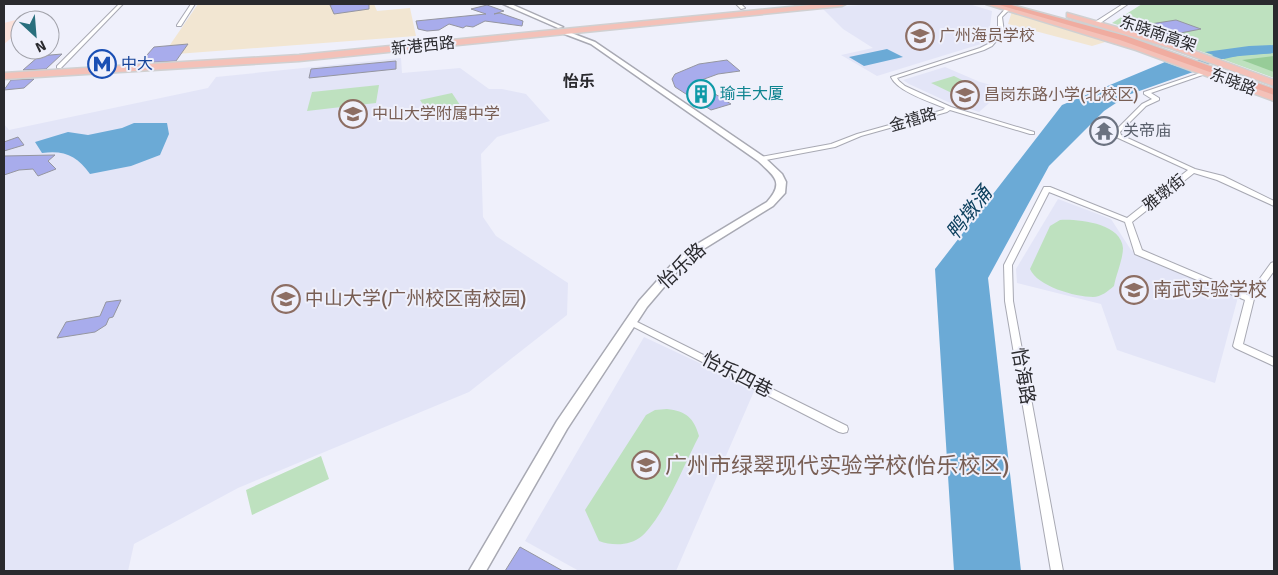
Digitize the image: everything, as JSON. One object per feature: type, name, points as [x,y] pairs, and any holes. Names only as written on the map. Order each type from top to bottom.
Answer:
[{"type":"highway","points":[[999,4],[1081,25],[1274,90]]},
{"type":"highway","name":"东晓南高架","points":[[999,4],[1093,25],[1192,55],[1222,65],[1274,90]]},
{"type":"main road","name":"新港西路","points":[[4,76],[299,58],[562,29],[741,6],[784,4]]},
{"type":"main road","name":"新港西路","points":[[4,70],[305,52],[562,29],[593,29],[842,4]]},
{"type":"main road","name":"东晓路","points":[[999,4],[1079,28],[1205,71],[1274,90]]},
{"type":"main road","name":"东晓路","points":[[1022,4],[1097,23],[1192,55]]},
{"type":"street","points":[[59,67],[121,4]]},
{"type":"street","points":[[179,25],[193,4]]},
{"type":"street","name":"怡乐路","points":[[477,571],[562,425],[631,322],[659,285],[698,248],[759,211],[776,198],[780,193],[781,182],[773,169],[761,159],[593,43],[506,4]]},
{"type":"street","name":"金禧路","points":[[949,108],[903,87],[896,82],[894,77],[990,45],[1001,32],[999,4]]},
{"type":"street","points":[[1097,23],[1126,4]]},
{"type":"street","points":[[593,29],[588,36],[593,43]]},
{"type":"street","name":"雅墩街","points":[[1128,221],[1193,170],[1118,136],[1116,132],[1144,105],[1157,99],[1146,93],[1205,71]]},
{"type":"street","points":[[949,108],[1032,134]]},
{"type":"street","name":"金禧路","points":[[761,159],[834,146],[873,131],[939,114],[949,108]]},
{"type":"street","points":[[1193,170],[1220,178],[1274,204]]},
{"type":"street","name":"怡海路","points":[[1057,571],[1007,282],[1008,265],[1047,189],[1128,221]]},
{"type":"street","points":[[1128,221],[1138,252],[1250,299]]},
{"type":"street","points":[[1274,265],[1250,299],[1238,346],[1274,362]]},
{"type":"street","name":"怡乐四巷","points":[[631,322],[843,429]]},
{"type":"shaded area","points":[[198,4],[374,4],[377,11],[410,8],[416,36],[163,55]]},
{"type":"shaded area","name":"广州海员学校","points":[[874,4],[969,4],[992,11],[990,27],[981,44],[877,76],[841,55],[873,48],[843,29],[822,8]]},
{"type":"shaded area","points":[[1012,11],[1112,40],[1092,46],[1008,24]]},
{"type":"shaded area","points":[[10,21],[10,39],[4,44],[4,23]]},
{"type":"shaded area","name":"中山大学(广州校区南校园)","points":[[401,58],[402,73],[460,68],[489,89],[502,89],[526,94],[550,121],[497,137],[481,154],[483,217],[496,236],[568,283],[567,315],[469,392],[238,488],[134,544],[128,571],[4,571],[4,124],[9,130],[208,88],[216,77]]},
{"type":"shaded area","name":"昌岗东路小学(北校区)","points":[[945,67],[980,82],[1005,89],[979,112],[948,102],[903,80]]},
{"type":"shaded area","name":"南武实验学校","points":[[1058,199],[1111,219],[1131,250],[1238,297],[1215,383],[1117,350],[1101,304],[1017,283],[1016,269]]},
{"type":"shaded area","name":"广州市绿翠现代实验学校(怡乐校区)","points":[[644,337],[755,389],[676,571],[579,571],[525,541]]},
{"type":"green space","points":[[1142,4],[1274,4],[1274,78],[1200,51],[1112,23]]},
{"type":"green space","points":[[1274,56],[1274,72],[1242,60]]},
{"type":"green space","points":[[954,76],[978,88],[956,95],[931,83]]},
{"type":"green space","points":[[379,85],[376,103],[307,111],[312,92]]},
{"type":"green space","points":[[452,93],[460,105],[428,112],[420,100]]},
{"type":"green space","points":[[1060,220],[1077,220],[1097,224],[1115,233],[1120,240],[1123,252],[1114,286],[1099,296],[1093,297],[1067,293],[1040,281],[1030,269],[1050,226]]},
{"type":"green space","points":[[667,409],[684,414],[692,420],[699,436],[674,489],[658,516],[642,536],[632,542],[621,544],[599,541],[585,510],[646,415],[655,410]]},
{"type":"green space","points":[[321,456],[329,479],[252,515],[246,490]]},
{"type":"water","points":[[1274,45],[1274,53],[1242,55],[1224,59],[1205,52],[1249,46]]},
{"type":"water","points":[[887,49],[903,57],[864,66],[849,57]]},
{"type":"water","points":[[1165,62],[1193,72],[1128,95],[1104,111],[1049,166],[988,278],[1021,571],[954,571],[935,269],[1062,105]]},
{"type":"water","points":[[134,123],[167,123],[169,134],[160,155],[131,166],[90,174],[70,156],[57,152],[42,153],[35,142],[68,132],[88,135],[122,128]]},
{"type":"building","points":[[369,4],[369,9],[334,14],[330,5]]},
{"type":"building","points":[[487,5],[504,11],[494,14],[500,13],[523,21],[522,26],[485,21],[473,27],[466,26],[463,28],[449,24],[439,30],[427,31],[418,29],[416,21],[486,14],[471,9]]},
{"type":"building","points":[[1176,20],[1201,29],[1170,35],[1144,25]]},
{"type":"building","points":[[188,44],[176,61],[140,63],[154,47]]},
{"type":"building","points":[[34,60],[56,60],[46,69],[23,70]]},
{"type":"building","name":"瑜丰大厦","points":[[727,60],[740,71],[718,74],[696,82],[731,104],[711,110],[675,87],[672,79],[675,74],[699,64]]},
{"type":"building","points":[[396,61],[396,69],[309,78],[311,69]]},
{"type":"building","points":[[34,79],[24,88],[4,90],[11,80]]},
{"type":"building","points":[[18,137],[24,145],[4,151],[4,142]]},
{"type":"building","points":[[55,155],[48,161],[56,169],[38,176],[33,169],[19,170],[4,175],[4,156]]},
{"type":"building","points":[[121,300],[113,317],[109,318],[106,325],[95,332],[57,338],[66,322],[100,316],[106,302]]},
{"type":"building","points":[[520,547],[563,571],[505,571]]},
{"type":"waterway","name":"鸭墩涌","points":[[1178,71],[1226,54],[1274,50]]},
{"type":"place","name":"广州海员学校","points":[[920,36]]},
{"type":"place","name":"中大","points":[[102,64]]},
{"type":"place","name":"瑜丰大厦","points":[[701,94]]},
{"type":"place","name":"昌岗东路小学(北校区)","points":[[965,95]]},
{"type":"place","name":"中山大学附属中学","points":[[353,114]]},
{"type":"place","name":"关帝庙","points":[[1104,131]]},
{"type":"place","name":"南武实验学校","points":[[1134,290]]},
{"type":"place","name":"中山大学(广州校区南校园)","points":[[286,299]]},
{"type":"place","name":"广州市绿翠现代实验学校(怡乐校区)","points":[[646,465]]},
{"type":"district","name":"怡乐","points":[[579,82]]}]
